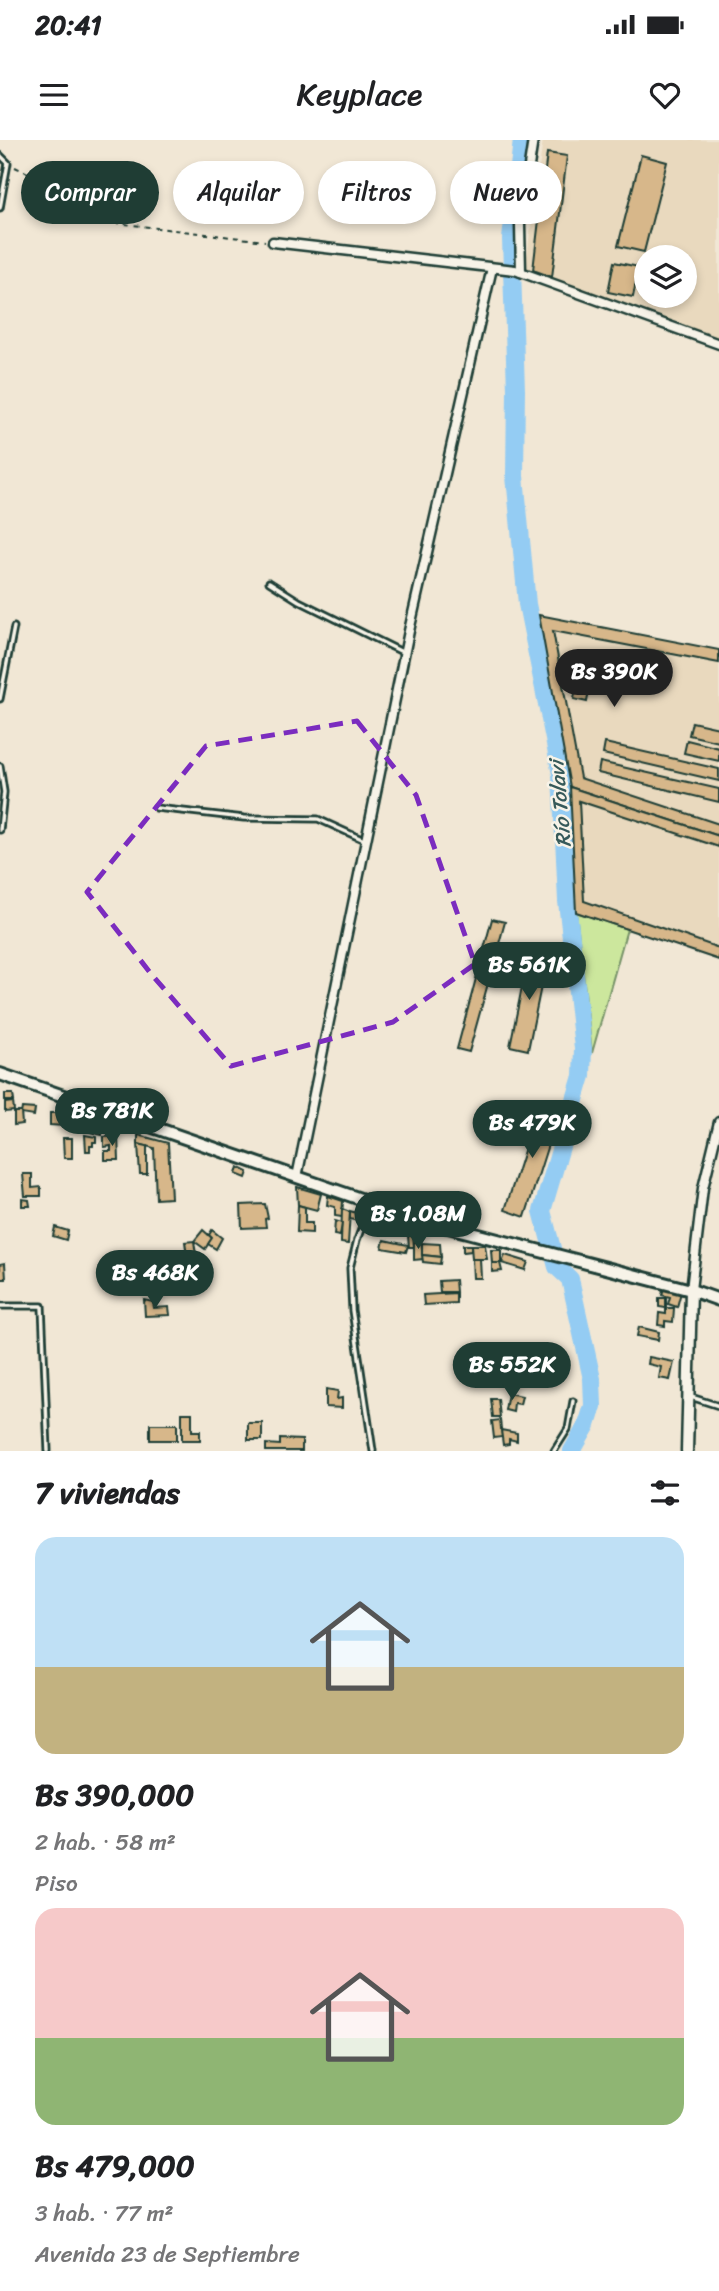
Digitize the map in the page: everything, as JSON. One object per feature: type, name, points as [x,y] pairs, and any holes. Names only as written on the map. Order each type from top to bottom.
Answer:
[{"type":"main road","points":[[0,1074],[447,1227],[546,1251],[719,1300]]},
{"type":"street","points":[[518,271],[520,225],[533,140]]},
{"type":"street","points":[[273,242],[518,271],[719,344]]},
{"type":"street","points":[[297,1177],[404,653],[492,268]]},
{"type":"street","points":[[687,1451],[691,1290],[703,1188],[719,1122]]},
{"type":"lane","points":[[0,155],[8,163],[0,208]]},
{"type":"lane","points":[[269,582],[299,601],[404,653]]},
{"type":"lane","points":[[0,699],[14,627]]},
{"type":"lane","points":[[0,766],[4,792],[0,830]]},
{"type":"lane","points":[[156,808],[244,818],[318,820],[366,841]]},
{"type":"lane","points":[[372,1203],[356,1240],[350,1268],[352,1310],[373,1451]]},
{"type":"lane","points":[[0,1306],[42,1306],[48,1451]]},
{"type":"lane","points":[[689,1396],[719,1406]]},
{"type":"lane","points":[[554,1451],[568,1429],[573,1401]]},
{"type":"path","points":[[8,163],[56,186],[50,215],[273,242]]},
{"type":"highlighted area","points":[[357,721],[416,795],[475,964],[393,1022],[231,1066],[152,975],[87,892],[206,746]]},
{"type":"shaded area","points":[[543,140],[719,140],[719,338],[637,308],[697,308],[697,245],[634,245],[634,307],[527,268],[531,224],[562,224],[562,161],[540,161]]},
{"type":"shaded area","points":[[539,615],[719,650],[719,960],[576,912],[570,787]]},
{"type":"green space","points":[[576,912],[627,929],[592,1053]]},
{"type":"building","points":[[547,153],[567,156],[562,196],[562,161],[546,161]]},
{"type":"building","points":[[641,155],[667,162],[646,245],[634,245],[634,250],[618,246]]},
{"type":"building","points":[[539,224],[559,224],[552,277],[533,270]]},
{"type":"building","points":[[614,262],[634,266],[633,297],[608,292]]},
{"type":"building","points":[[539,615],[719,650],[719,663],[553,631],[580,778],[719,824],[719,836],[570,787]]},
{"type":"building","points":[[580,666],[593,669],[587,702],[574,699]]},
{"type":"building","points":[[692,722],[719,728],[719,742],[689,735]]},
{"type":"building","points":[[687,740],[719,748],[719,761],[684,753]]},
{"type":"building","points":[[605,743],[719,769],[719,781],[603,754]]},
{"type":"building","points":[[600,762],[719,789],[719,802],[598,773]]},
{"type":"building","points":[[570,787],[719,836],[719,847],[579,801],[584,901],[719,948],[719,960],[576,912]]},
{"type":"building","points":[[492,919],[505,922],[469,1052],[457,1049]]},
{"type":"building","points":[[529,953],[547,957],[528,1050],[510,1046]]},
{"type":"building","points":[[5,1094],[13,1094],[14,1101],[5,1101]]},
{"type":"building","points":[[13,1102],[14,1111],[5,1112],[5,1103]]},
{"type":"building","points":[[539,1104],[559,1110],[525,1217],[505,1210]]},
{"type":"building","points":[[22,1108],[35,1109],[34,1116],[21,1114]]},
{"type":"building","points":[[14,1112],[21,1112],[22,1124],[14,1125]]},
{"type":"building","points":[[50,1113],[65,1113],[64,1126],[50,1125]]},
{"type":"building","points":[[88,1119],[103,1122],[102,1135],[85,1131]]},
{"type":"building","points":[[85,1135],[96,1137],[90,1151],[86,1151]]},
{"type":"building","points":[[138,1135],[168,1143],[171,1198],[156,1199],[154,1148],[138,1144]]},
{"type":"building","points":[[118,1136],[119,1160],[105,1160],[105,1151],[111,1151],[111,1146],[104,1147],[104,1137]]},
{"type":"building","points":[[63,1138],[72,1138],[72,1158],[64,1158]]},
{"type":"building","points":[[138,1144],[147,1146],[147,1174],[140,1174]]},
{"type":"building","points":[[238,1167],[248,1172],[246,1178],[236,1174]]},
{"type":"building","points":[[23,1174],[32,1174],[32,1188],[41,1187],[41,1196],[25,1196]]},
{"type":"building","points":[[297,1187],[321,1194],[317,1210],[298,1205]]},
{"type":"building","points":[[328,1196],[343,1201],[342,1217],[335,1216],[335,1207],[327,1205]]},
{"type":"building","points":[[22,1199],[29,1200],[30,1206],[22,1206]]},
{"type":"building","points":[[265,1204],[268,1218],[265,1219],[266,1227],[242,1228],[241,1205]]},
{"type":"building","points":[[298,1205],[305,1207],[305,1223],[312,1223],[312,1233],[297,1232]]},
{"type":"building","points":[[342,1209],[350,1212],[348,1244],[341,1243]]},
{"type":"building","points":[[350,1211],[363,1215],[361,1222],[350,1219]]},
{"type":"building","points":[[335,1221],[342,1223],[340,1236],[334,1235]]},
{"type":"building","points":[[55,1227],[68,1231],[66,1240],[53,1236]]},
{"type":"building","points":[[203,1230],[212,1238],[205,1249],[194,1241]]},
{"type":"building","points":[[212,1230],[222,1238],[216,1249],[208,1244],[212,1238],[209,1235]]},
{"type":"building","points":[[408,1236],[413,1236],[414,1247],[409,1247]]},
{"type":"building","points":[[384,1240],[408,1245],[406,1252],[382,1248]]},
{"type":"building","points":[[194,1241],[196,1255],[187,1256],[185,1242]]},
{"type":"building","points":[[421,1241],[423,1259],[414,1260],[414,1242]]},
{"type":"building","points":[[422,1243],[440,1244],[441,1257],[422,1255]]},
{"type":"building","points":[[463,1245],[471,1245],[471,1251],[463,1252]]},
{"type":"building","points":[[471,1245],[485,1245],[487,1259],[472,1259]]},
{"type":"building","points":[[491,1250],[501,1250],[501,1263],[492,1263]]},
{"type":"building","points":[[422,1255],[441,1257],[440,1264],[423,1262]]},
{"type":"building","points":[[505,1255],[528,1262],[525,1270],[502,1263]]},
{"type":"building","points":[[472,1259],[480,1259],[481,1278],[473,1278]]},
{"type":"building","points":[[5,1263],[6,1279],[0,1279],[0,1264]]},
{"type":"building","points":[[492,1263],[500,1263],[502,1271],[492,1272]]},
{"type":"building","points":[[153,1264],[154,1279],[146,1280],[145,1265]]},
{"type":"building","points":[[154,1264],[162,1264],[163,1276],[155,1277]]},
{"type":"building","points":[[455,1280],[456,1292],[440,1292],[439,1281]]},
{"type":"building","points":[[664,1288],[681,1292],[677,1307],[668,1304],[670,1297],[662,1295]]},
{"type":"building","points":[[456,1293],[456,1303],[424,1305],[423,1295]]},
{"type":"building","points":[[659,1298],[666,1298],[666,1308],[659,1307]]},
{"type":"building","points":[[144,1300],[153,1302],[154,1308],[169,1307],[170,1315],[145,1316]]},
{"type":"building","points":[[666,1308],[674,1308],[673,1322],[665,1321],[665,1326],[658,1325],[659,1313],[666,1314]]},
{"type":"building","points":[[639,1327],[659,1332],[658,1340],[637,1336]]},
{"type":"building","points":[[649,1357],[674,1362],[670,1380],[659,1378],[661,1367],[648,1364]]},
{"type":"building","points":[[326,1389],[338,1391],[337,1399],[342,1398],[342,1408],[326,1407]]},
{"type":"building","points":[[508,1393],[522,1396],[520,1404],[514,1403],[513,1412],[505,1410]]},
{"type":"building","points":[[491,1399],[498,1399],[500,1417],[493,1417]]},
{"type":"building","points":[[182,1413],[192,1413],[192,1431],[200,1431],[200,1440],[182,1440]]},
{"type":"building","points":[[500,1420],[502,1437],[494,1438],[492,1421]]},
{"type":"building","points":[[248,1423],[262,1423],[262,1440],[248,1440]]},
{"type":"building","points":[[150,1424],[177,1424],[177,1440],[150,1440]]},
{"type":"building","points":[[501,1430],[517,1433],[517,1441],[509,1439],[509,1444],[503,1445]]},
{"type":"building","points":[[280,1439],[302,1440],[302,1451],[266,1451],[266,1444],[280,1445]]},
{"type":"waterway","name":"Río Tolavi","points":[[522,140],[511,239],[516,390],[515,476],[527,604],[561,774],[567,901],[583,1048],[582,1076],[542,1211],[557,1267],[570,1279],[592,1379],[593,1406],[587,1425],[572,1451]]}]
